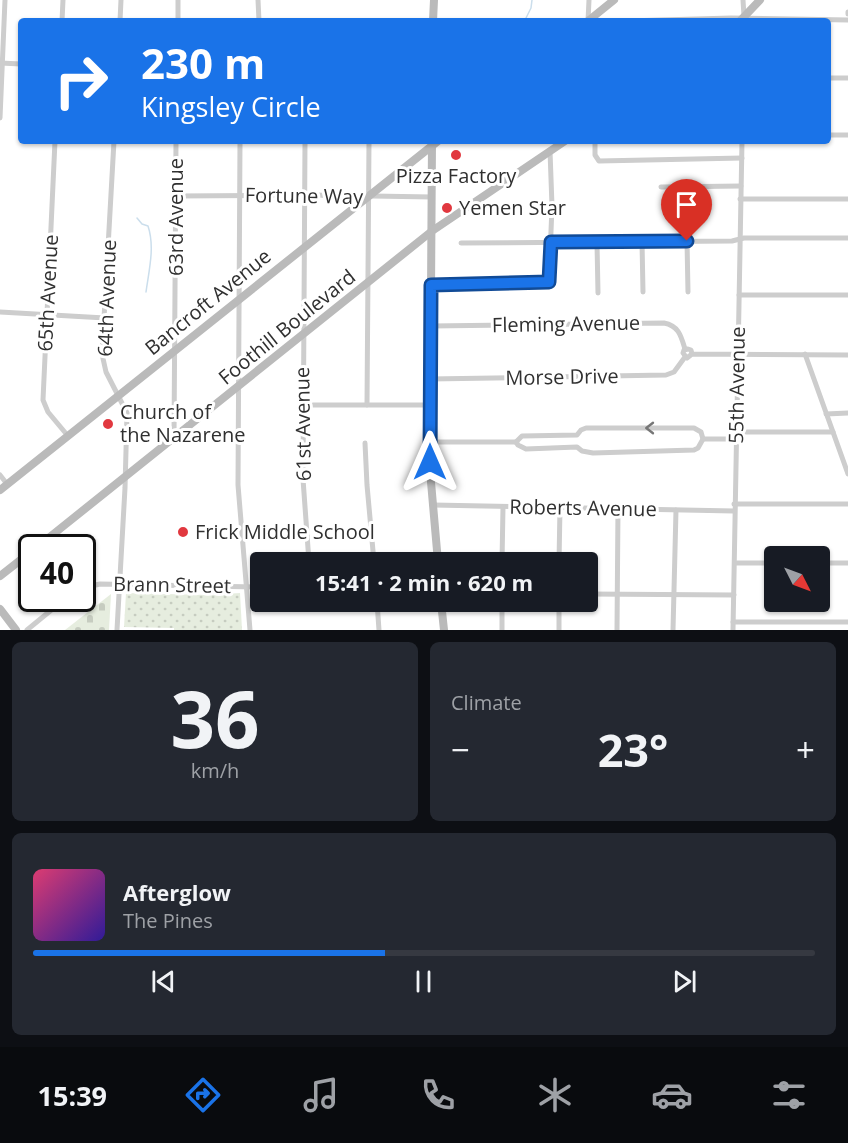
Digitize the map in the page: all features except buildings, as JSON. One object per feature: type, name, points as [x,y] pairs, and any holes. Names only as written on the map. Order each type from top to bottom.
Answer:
[{"type":"street","points":[[0,118],[5,0]]},
{"type":"street","points":[[62,18],[63,0]]},
{"type":"street","points":[[120,18],[121,0]]},
{"type":"street","points":[[178,0],[178,18]]},
{"type":"street","points":[[258,0],[259,18]]},
{"type":"street","points":[[434,0],[434,18]]},
{"type":"street","points":[[588,18],[589,0]]},
{"type":"street","points":[[592,18],[614,0]]},
{"type":"street","points":[[742,18],[743,0]]},
{"type":"street","points":[[744,18],[760,0]]},
{"type":"street","points":[[831,20],[848,20]]},
{"type":"street","points":[[1,63],[18,64]]},
{"type":"street","points":[[831,78],[848,78]]},
{"type":"street","points":[[831,135],[848,135]]},
{"type":"street","name":"65th Avenue","points":[[55,144],[43,400],[48,412],[68,436]]},
{"type":"street","name":"64th Avenue","points":[[114,144],[102,354],[108,378],[127,413],[117,630]]},
{"type":"street","name":"63rd Avenue","points":[[174,438],[176,144]]},
{"type":"street","points":[[240,144],[238,485],[250,630]]},
{"type":"street","name":"61st Avenue","points":[[305,144],[302,335],[303,479],[308,552]]},
{"type":"street","points":[[367,405],[369,144]]},
{"type":"street","name":"Bancroft Avenue","points":[[0,490],[432,144]]},
{"type":"street","points":[[434,144],[430,442],[437,552]]},
{"type":"street","name":"Foothill Boulevard","points":[[54,534],[432,231],[560,144]]},
{"type":"street","points":[[595,144],[595,155],[599,161],[742,158]]},
{"type":"street","name":"55th Avenue","points":[[733,630],[742,144]]},
{"type":"street","points":[[431,285],[549,282],[550,151]]},
{"type":"street","points":[[661,187],[741,186]]},
{"type":"street","name":"Fortune Way","points":[[175,196],[432,197]]},
{"type":"street","points":[[740,199],[848,200]]},
{"type":"street","points":[[461,243],[848,238]]},
{"type":"street","points":[[687,241],[688,292]]},
{"type":"street","points":[[642,242],[643,292]]},
{"type":"street","points":[[597,243],[598,293]]},
{"type":"street","points":[[415,245],[426,247],[432,253]]},
{"type":"street","points":[[739,295],[848,295]]},
{"type":"street","points":[[0,312],[105,318]]},
{"type":"street","name":"Fleming Avenue","points":[[431,326],[664,323],[676,327],[680,332],[685,349]]},
{"type":"street","points":[[692,354],[690,349],[685,349],[683,353],[689,358],[692,354],[848,355]]},
{"type":"street","points":[[805,354],[848,474]]},
{"type":"street","name":"Morse Drive","points":[[430,379],[666,375],[674,372],[685,357]]},
{"type":"street","points":[[303,405],[430,405]]},
{"type":"street","points":[[826,414],[848,414]]},
{"type":"street","points":[[516,442],[521,448],[526,449],[577,447],[582,452],[593,453],[694,450],[699,448],[703,439],[701,432],[694,428],[586,428],[577,435],[577,447]]},
{"type":"street","points":[[703,439],[736,435],[833,432]]},
{"type":"street","points":[[548,435],[548,447]]},
{"type":"street","points":[[430,442],[516,442],[522,436],[577,435]]},
{"type":"street","points":[[365,443],[373,552]]},
{"type":"street","points":[[0,475],[7,484]]},
{"type":"street","name":"Roberts Avenue","points":[[433,505],[676,510],[848,504]]},
{"type":"street","points":[[502,552],[503,507]]},
{"type":"street","points":[[559,552],[560,508]]},
{"type":"street","points":[[617,630],[618,508]]},
{"type":"street","points":[[673,630],[676,510]]},
{"type":"street","points":[[0,576],[18,562]]},
{"type":"street","points":[[735,563],[764,563]]},
{"type":"street","points":[[830,563],[848,563]]},
{"type":"street","name":"Brann Street","points":[[96,585],[247,587]]},
{"type":"street","points":[[598,594],[734,595]]},
{"type":"street","points":[[0,609],[16,630]]},
{"type":"street","points":[[27,630],[49,612]]},
{"type":"street","points":[[378,612],[379,630]]},
{"type":"street","points":[[442,612],[444,630]]},
{"type":"street","points":[[502,612],[502,630]]},
{"type":"street","points":[[559,612],[559,630]]},
{"type":"street","points":[[733,622],[848,622]]},
{"type":"green space","points":[[126,593],[209,595],[240,593],[242,630],[124,627]]},
{"type":"green space","points":[[111,594],[109,630],[65,630],[88,612],[96,612],[96,606]]},
{"type":"waterway","points":[[526,18],[532,0]]},
{"type":"waterway","points":[[137,218],[142,224],[148,226],[151,242],[146,292]]},
{"type":"place","name":"Pizza Factory","points":[[456,155]]},
{"type":"place","name":"Yemen Star","points":[[447,208]]},
{"type":"place","name":"Church of the Nazarene","points":[[108,424]]},
{"type":"place","name":"Frick Middle School","points":[[183,532]]},
{"type":"route","points":[[430,462],[431,285],[549,282],[551,242],[687,241]]}]
